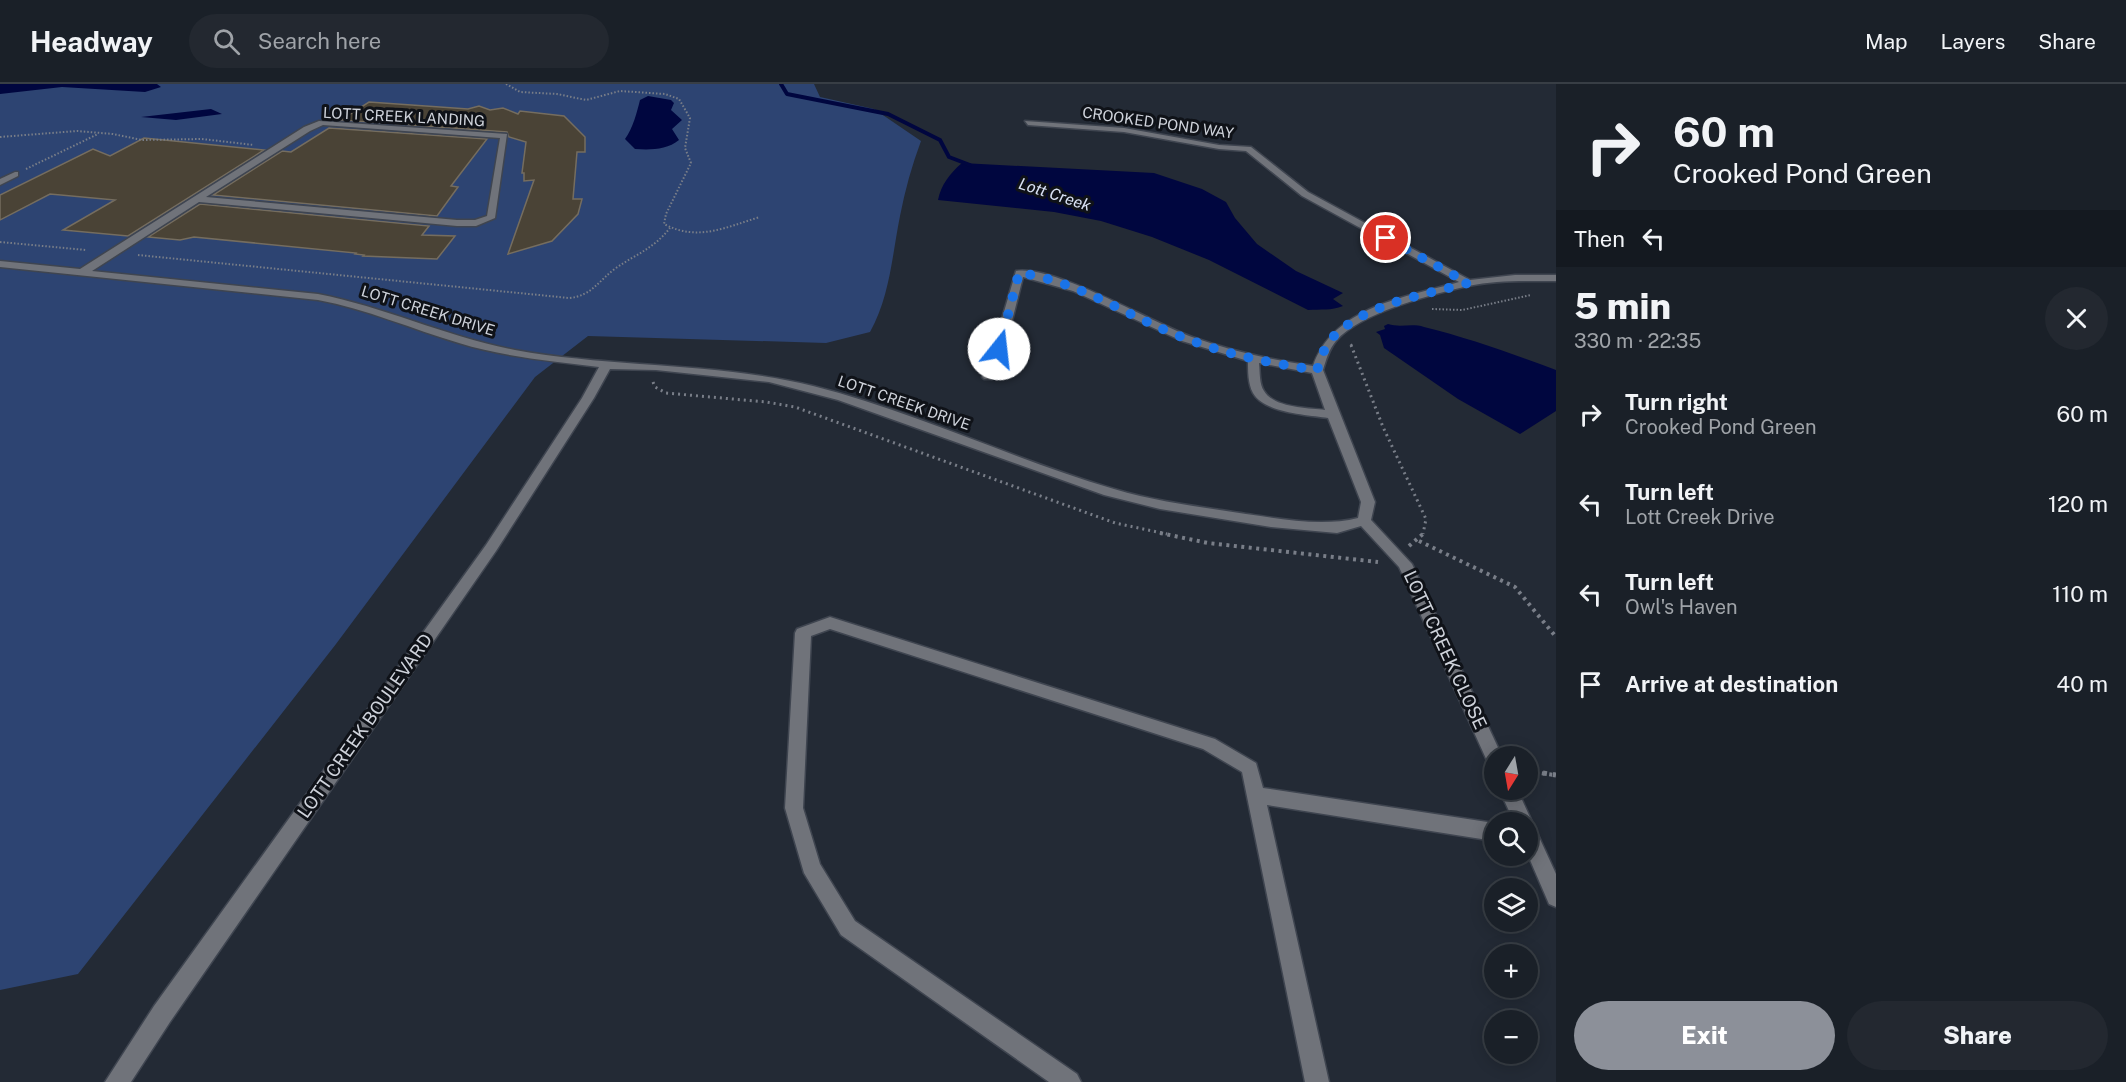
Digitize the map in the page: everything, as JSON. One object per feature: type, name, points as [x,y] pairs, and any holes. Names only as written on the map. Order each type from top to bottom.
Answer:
[{"type":"street","name":"LOTT CREEK LANDING","points":[[81,273],[307,129],[322,123],[504,136],[491,218],[484,221],[457,223],[198,199]]},
{"type":"street","name":"CROOKED POND WAY","points":[[1028,123],[1124,130],[1219,147],[1248,149],[1305,194],[1468,283]]},
{"type":"street","points":[[0,182],[15,174]]},
{"type":"street","name":"LOTT CREEK DRIVE","points":[[0,264],[318,297],[349,303],[490,348],[606,365],[656,367],[769,379],[842,397],[1109,492],[1160,505],[1271,522],[1337,528],[1364,521]]},
{"type":"street","points":[[988,377],[999,349],[1019,273],[1042,276],[1077,288],[1201,345],[1253,361],[1317,370]]},
{"type":"street","points":[[1364,521],[1368,502],[1317,370],[1323,352],[1333,337],[1357,319],[1393,304],[1468,283],[1515,278],[1556,278]]},
{"type":"street","points":[[1253,361],[1258,392],[1266,400],[1282,406],[1333,415]]},
{"type":"street","name":"LOTT CREEK BOULEVARD","points":[[117,1082],[162,1014],[491,548],[588,398],[606,365]]},
{"type":"street","name":"LOTT CREEK CLOSE","points":[[1364,521],[1405,564],[1488,746]]},
{"type":"street","points":[[1070,1082],[848,927],[811,867],[794,808],[803,633],[830,624],[1209,744],[1251,768],[1317,1082]]},
{"type":"street","points":[[1258,795],[1484,830]]},
{"type":"street","points":[[1538,857],[1556,897]]},
{"type":"path","points":[[506,84],[520,92],[557,94],[586,100],[620,91],[665,94],[679,99],[690,118],[685,148],[691,163],[664,224],[670,228],[702,234],[760,217]]},
{"type":"path","points":[[0,137],[58,132],[98,133],[142,140],[202,139],[279,147]]},
{"type":"path","points":[[15,174],[98,133]]},
{"type":"path","points":[[0,242],[569,298],[580,297],[591,292],[615,269],[657,244],[670,228]]},
{"type":"path","points":[[1425,309],[1462,309],[1532,295]]},
{"type":"path","points":[[1419,541],[1515,587],[1556,637]]},
{"type":"path","points":[[1538,773],[1556,775]]},
{"type":"shaded area","points":[[0,84],[814,84],[820,97],[874,109],[921,141],[904,197],[890,276],[877,318],[870,332],[826,343],[588,336],[535,377],[336,644],[78,974],[0,990]]},
{"type":"water","points":[[0,84],[157,84],[161,87],[145,92],[62,87],[0,94]]},
{"type":"water","points":[[648,96],[671,100],[674,103],[671,110],[682,120],[672,129],[679,140],[664,148],[635,149],[625,139],[640,100]]},
{"type":"water","points":[[211,109],[222,114],[176,120],[141,117]]},
{"type":"water","points":[[962,163],[1154,173],[1202,189],[1226,202],[1235,218],[1257,244],[1296,271],[1343,293],[1333,299],[1343,306],[1308,310],[1209,260],[1152,237],[1101,221],[1054,212],[938,200],[941,189]]},
{"type":"water","points":[[1388,324],[1420,326],[1441,331],[1556,370],[1556,411],[1520,434],[1458,399],[1384,348],[1380,335],[1376,332],[1385,329],[1384,326]]},
{"type":"building","points":[[369,102],[468,109],[479,106],[490,110],[503,108],[518,114],[520,111],[564,116],[585,137],[585,152],[577,152],[573,199],[582,199],[578,214],[552,241],[508,254],[534,180],[524,181],[524,173],[522,173],[526,142],[509,137],[507,132],[341,120]]},
{"type":"building","points":[[329,128],[487,139],[451,186],[458,187],[437,216],[213,195],[282,151],[291,152]]},
{"type":"building","points":[[144,138],[264,150],[128,236],[63,230],[115,200],[50,194],[0,220],[0,195],[93,149],[110,156]]},
{"type":"building","points":[[200,204],[429,226],[422,235],[455,236],[437,259],[363,256],[356,253],[194,237],[180,240],[148,237]]},
{"type":"waterway","name":"Lott Creek","points":[[781,84],[787,94],[888,114],[940,140],[949,157],[970,165]]},
{"type":"route","points":[[999,349],[1019,273],[1042,276],[1077,288],[1201,345],[1253,361],[1317,370],[1323,352],[1333,337],[1357,319],[1393,304],[1468,283],[1386,238]]}]
